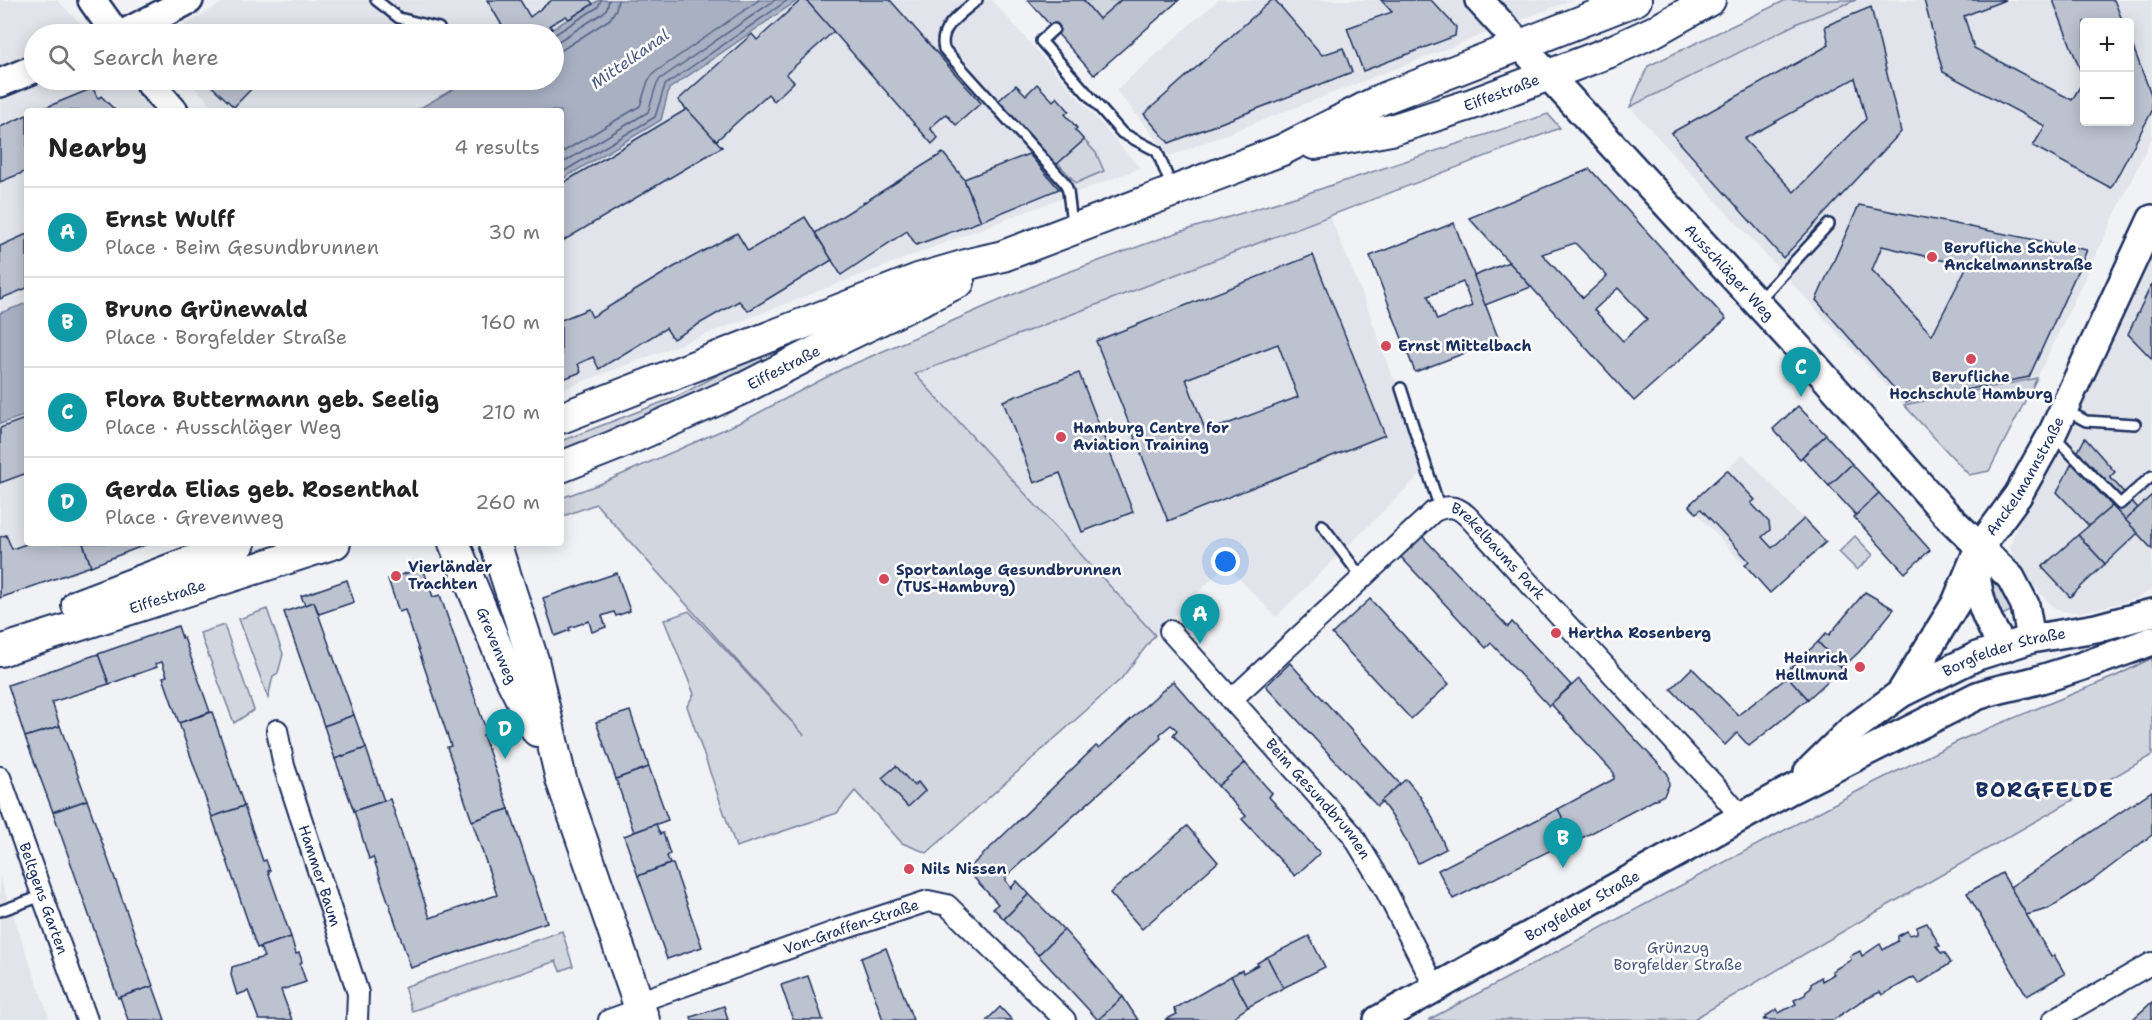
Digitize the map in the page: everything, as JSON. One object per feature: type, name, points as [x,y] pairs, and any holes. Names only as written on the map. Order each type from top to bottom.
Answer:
[{"type":"main road","points":[[92,0],[109,24]]},
{"type":"main road","points":[[142,24],[189,0]]},
{"type":"main road","name":"Ausschläger Weg","points":[[1479,0],[1756,302],[1946,514],[2005,571],[2019,590],[2028,615],[2018,648]]},
{"type":"main road","name":"Eiffestraße","points":[[564,417],[918,279],[973,262],[1003,256],[1282,150],[1382,99],[1636,0]]},
{"type":"main road","name":"Eiffestraße","points":[[1282,150],[1391,130],[1472,104],[1549,76],[1655,31],[1710,0]]},
{"type":"main road","points":[[0,83],[24,73]]},
{"type":"main road","points":[[156,90],[171,108]]},
{"type":"main road","name":"Anckelmannstraße","points":[[1900,693],[1956,603],[1979,548],[2018,495],[2052,434],[2152,219]]},
{"type":"main road","name":"Eiffestraße","points":[[564,466],[744,388],[950,287],[1003,256]]},
{"type":"main road","name":"Eiffestraße","points":[[0,631],[97,598],[232,546]]},
{"type":"main road","name":"Eiffestraße","points":[[0,651],[326,546]]},
{"type":"main road","name":"Grevenweg","points":[[455,546],[506,669],[561,779]]},
{"type":"main road","name":"Grevenweg","points":[[496,546],[533,660],[561,779],[640,1010]]},
{"type":"main road","points":[[1979,548],[1976,583],[1981,604],[1994,634],[2061,673]]},
{"type":"main road","name":"Borgfelder Straße","points":[[1788,791],[1851,730],[1900,693],[1977,656],[2018,648],[2152,613]]},
{"type":"main road","name":"Borgfelder Straße","points":[[1378,1020],[1788,791],[1994,689],[2038,680],[2099,662],[2152,641]]},
{"type":"main road","points":[[1994,689],[2018,648]]},
{"type":"street","name":"Brekelbaums Park","points":[[1231,700],[1433,512],[1447,507],[1461,510],[1742,818]]},
{"type":"street","name":"Beim Gesundbrunnen","points":[[1170,631],[1352,834],[1383,885],[1435,987]]},
{"type":"street","name":"Hammer Baum","points":[[277,730],[284,766],[358,993],[357,1020]]},
{"type":"street","name":"Beltgens Garten","points":[[0,777],[87,1020]]},
{"type":"street","name":"Von-Graffen-Straße","points":[[640,1010],[846,928],[928,901],[947,905],[1065,1020]]},
{"type":"street","points":[[2053,1020],[2152,963]]},
{"type":"street","points":[[609,1020],[640,1010]]},
{"type":"lane","points":[[376,0],[399,18],[423,24]]},
{"type":"lane","points":[[977,0],[946,30],[942,39],[944,49],[1065,183],[1072,230]]},
{"type":"lane","points":[[1054,29],[1041,40],[1122,133],[1157,151],[1174,191]]},
{"type":"lane","points":[[1756,302],[1830,224]]},
{"type":"lane","points":[[1401,388],[1440,509]]},
{"type":"lane","points":[[2063,408],[2086,421],[2135,424]]},
{"type":"lane","points":[[2052,434],[2120,504],[2152,476]]},
{"type":"lane","points":[[1322,525],[1362,578]]},
{"type":"lane","points":[[0,911],[42,896]]},
{"type":"shaded area","points":[[0,0],[57,0],[81,24],[24,24],[24,90],[144,90],[162,108],[24,108],[24,304],[0,313]]},
{"type":"shaded area","points":[[228,0],[599,0],[560,24],[186,24]]},
{"type":"shaded area","points":[[799,0],[992,0],[1140,168],[564,389],[564,178],[660,121],[669,89]]},
{"type":"shaded area","points":[[1218,0],[1572,0],[1170,156],[1116,90]]},
{"type":"shaded area","name":"Berufliche Schule Anckelmannstraße","points":[[1856,0],[2152,0],[2152,137],[2037,378],[1904,405],[1630,107],[1800,22]]},
{"type":"shaded area","points":[[197,90],[452,90],[420,108],[215,108]]},
{"type":"shaded area","points":[[1330,216],[1364,298],[1391,374],[1416,412],[1433,472],[1419,476],[1276,617],[1226,565],[1155,635],[914,374]]},
{"type":"shaded area","points":[[2152,248],[2152,589],[2136,599],[2082,612],[2066,612],[2053,607],[2018,568],[2010,548],[2016,528]]},
{"type":"shaded area","points":[[24,417],[24,546],[144,546],[0,599],[0,426]]},
{"type":"shaded area","points":[[1743,454],[1826,542],[1770,593],[1689,505]]},
{"type":"shaded area","points":[[0,878],[50,1020],[0,1020]]},
{"type":"green space","points":[[1083,0],[1121,0],[1099,19]]},
{"type":"green space","points":[[1786,0],[1856,0],[1800,22],[1630,107],[1648,66]]},
{"type":"green space","name":"Sportanlage Gesundbrunnen (TUS-Hamburg)","points":[[1548,114],[1560,128],[915,374],[1155,635],[1121,679],[927,853],[902,843],[855,791],[837,813],[736,847],[687,706],[694,694],[664,620],[689,611],[804,735],[596,504],[564,516],[564,497],[600,484],[743,421],[842,369],[1049,279],[1176,233],[1308,193]]},
{"type":"green space","points":[[1084,140],[1096,153],[1104,171],[1076,183],[1058,163]]},
{"type":"green space","points":[[756,355],[764,360],[764,364],[564,454],[564,440],[676,397]]},
{"type":"green space","points":[[2037,378],[1989,471],[1969,475],[1904,405]]},
{"type":"green space","points":[[1855,536],[1873,555],[1857,570],[1839,552]]},
{"type":"green space","points":[[1989,578],[1999,581],[2015,609],[1998,617]]},
{"type":"green space","points":[[267,609],[283,654],[278,673],[273,676],[268,698],[239,619]]},
{"type":"green space","points":[[224,625],[254,710],[234,723],[200,633]]},
{"type":"green space","name":"Grünzug Borgfelder Straße","points":[[2152,658],[2152,755],[1692,1020],[1428,1020],[1875,782],[1965,738],[2116,676]]},
{"type":"green space","points":[[562,931],[573,966],[560,971],[556,961],[412,1011],[404,987]]},
{"type":"water","name":"Mittelkanal","points":[[599,0],[798,0],[669,89],[661,120],[564,178],[564,108],[420,108],[452,90],[564,90],[564,24],[560,24]]},
{"type":"water","points":[[24,304],[24,416],[0,424],[0,313]]},
{"type":"building","points":[[487,0],[520,0],[530,17],[552,0],[590,0],[593,4],[569,19],[566,16],[552,24],[501,24]]},
{"type":"building","points":[[801,0],[806,0],[834,31],[786,74],[794,82],[774,101],[768,94],[716,141],[678,100],[752,34],[757,40]]},
{"type":"building","points":[[806,0],[890,0],[981,103],[956,125],[946,114],[930,128],[938,138],[932,144]]},
{"type":"building","points":[[1028,0],[1083,0],[1099,19],[1121,0],[1179,0],[1094,75]]},
{"type":"building","points":[[1272,0],[1275,0],[1322,55],[1343,48],[1352,72],[1169,143],[1144,114]]},
{"type":"building","points":[[1381,0],[1431,0],[1456,27],[1455,36],[1363,71],[1347,28],[1392,12]]},
{"type":"building","points":[[1924,0],[2005,0],[1964,16],[1974,48],[2072,100],[2080,87],[2080,126],[2134,126],[2134,50],[2152,97],[2152,111],[2111,188],[2033,146],[2045,126],[1943,72]]},
{"type":"building","points":[[2053,0],[2114,0],[2121,18],[2080,18],[2080,70]]},
{"type":"building","points":[[1871,7],[1901,132],[1783,258],[1671,133],[1829,45],[1825,26]],"holes":[[[1855,78],[1866,119],[1794,192],[1744,139]]]},
{"type":"building","points":[[1037,84],[1053,101],[1057,97],[1069,111],[1065,114],[1084,140],[1056,165],[997,102],[1016,85],[1026,95]]},
{"type":"building","points":[[88,90],[94,90],[97,97],[101,96],[113,108],[44,108]]},
{"type":"building","points":[[216,90],[250,90],[234,107]]},
{"type":"building","points":[[687,109],[722,147],[564,240],[564,182]]},
{"type":"building","points":[[24,116],[24,172],[0,182],[0,127]]},
{"type":"building","points":[[943,153],[964,179],[981,221],[916,245],[907,231],[841,275],[815,233]]},
{"type":"building","points":[[1029,154],[1059,189],[981,221],[964,179]]},
{"type":"building","points":[[1590,169],[1726,319],[1634,401],[1469,218]],"holes":[[[1575,243],[1607,276],[1583,298],[1542,254]],[[1618,288],[1647,319],[1623,341],[1594,310]]]},
{"type":"building","points":[[1859,205],[2087,250],[2029,377],[1906,402],[1816,300]],"holes":[[[1882,246],[1967,266],[1932,335],[1872,270]]]},
{"type":"building","points":[[805,217],[832,260],[748,311],[739,301],[673,339],[666,328],[599,369],[593,357],[578,364],[581,372],[564,379],[564,319],[588,309],[592,317],[674,267],[737,233],[748,251]]},
{"type":"building","points":[[1454,223],[1499,340],[1415,372],[1370,256]],"holes":[[[1463,282],[1472,306],[1437,320],[1428,296]]]},
{"type":"building","points":[[24,235],[24,289],[0,299],[0,246]]},
{"type":"building","points":[[1313,255],[1385,435],[1168,521],[1096,341]],"holes":[[[1278,344],[1298,397],[1206,432],[1186,379]]]},
{"type":"building","points":[[1509,262],[1531,287],[1485,305],[1474,276]]},
{"type":"building","points":[[2152,283],[2152,359],[2128,334]]},
{"type":"building","name":"Hamburg Centre for Aviation Training","points":[[1079,373],[1133,512],[1082,532],[1060,473],[1034,483],[1003,401]]},
{"type":"building","points":[[1798,406],[1826,435],[1800,459],[1773,429]]},
{"type":"building","points":[[24,419],[24,474],[0,483],[0,428]]},
{"type":"building","points":[[1826,435],[1852,464],[1829,486],[1802,457]]},
{"type":"building","points":[[2085,438],[2115,472],[2110,477],[2138,508],[2125,520],[2072,463]]},
{"type":"building","points":[[2072,463],[2112,506],[2089,526],[2057,492]]},
{"type":"building","points":[[1852,464],[1879,493],[1856,515],[1829,486]]},
{"type":"building","points":[[1727,470],[1755,500],[1751,503],[1769,522],[1770,530],[1762,537],[1772,548],[1804,519],[1826,542],[1770,593],[1745,565],[1749,561],[1701,509],[1696,513],[1689,505]]},
{"type":"building","points":[[1879,493],[1930,550],[1905,573],[1854,517]]},
{"type":"building","points":[[2152,495],[2152,549],[2125,520]]},
{"type":"building","points":[[2112,506],[2138,533],[2105,564],[2078,535]]},
{"type":"building","points":[[6,535],[12,549],[24,545],[84,546],[91,566],[0,598],[0,537]]},
{"type":"building","points":[[2078,535],[2105,564],[2070,597],[2042,567]]},
{"type":"building","points":[[1422,536],[1508,627],[1512,622],[1571,685],[1549,706],[1491,643],[1486,648],[1400,556]]},
{"type":"building","points":[[84,546],[142,546],[91,566]]},
{"type":"building","points":[[423,568],[433,597],[440,595],[487,733],[483,735],[509,809],[472,821],[447,747],[451,746],[405,610],[399,612],[388,579]]},
{"type":"building","points":[[617,573],[630,611],[616,616],[614,612],[602,616],[606,627],[592,632],[589,621],[555,636],[543,598]]},
{"type":"building","points":[[347,580],[354,602],[319,614],[314,602],[305,605],[301,596]]},
{"type":"building","points":[[1865,592],[1894,609],[1859,652],[1842,668],[1818,642],[1826,633],[1829,635]]},
{"type":"building","points":[[1370,599],[1449,684],[1411,719],[1332,634]]},
{"type":"building","points":[[314,602],[354,715],[324,726],[284,612]]},
{"type":"building","points":[[178,626],[210,712],[179,723],[163,677],[167,676],[162,662],[155,664],[157,667],[109,684],[98,654]]},
{"type":"building","points":[[1818,642],[1842,668],[1808,699],[1784,674]]},
{"type":"building","points":[[98,654],[109,684],[52,702],[60,726],[25,737],[8,685]]},
{"type":"building","points":[[1290,663],[1400,784],[1377,806],[1266,686]]},
{"type":"building","points":[[1692,668],[1738,715],[1788,677],[1808,699],[1749,746],[1737,733],[1725,745],[1671,689]]},
{"type":"building","points":[[1579,679],[1668,774],[1669,785],[1664,795],[1574,842],[1558,809],[1614,779],[1614,773],[1551,704]]},
{"type":"building","points":[[1173,681],[1245,763],[1218,786],[1173,735],[1177,730],[1171,725],[1160,734],[1161,738],[1006,876],[1006,881],[1011,888],[1017,881],[1029,894],[1004,919],[993,908],[998,904],[967,870],[1096,746],[1099,748]]},
{"type":"building","points":[[630,711],[649,767],[616,779],[596,722]]},
{"type":"building","points":[[212,712],[244,806],[212,817],[179,723]]},
{"type":"building","points":[[354,715],[366,748],[335,759],[324,726]]},
{"type":"building","points":[[60,726],[87,800],[53,812],[25,737]]},
{"type":"building","points":[[366,748],[384,801],[354,811],[335,759]]},
{"type":"building","points":[[1245,763],[1272,793],[1269,797],[1320,853],[1295,876],[1242,819],[1246,816],[1218,786]]},
{"type":"building","points":[[896,766],[914,786],[918,782],[925,791],[908,807],[882,778]]},
{"type":"building","points":[[649,767],[668,820],[634,832],[616,779]]},
{"type":"building","points":[[1406,779],[1431,814],[1446,849],[1418,863],[1396,822],[1381,801]]},
{"type":"building","points":[[2152,791],[2152,835],[2093,880],[2048,909],[2026,915],[2010,887]]},
{"type":"building","points":[[390,799],[430,918],[497,895],[472,821],[509,809],[547,922],[411,968],[373,857],[369,859],[354,811]]},
{"type":"building","points":[[87,800],[153,986],[118,998],[53,812]]},
{"type":"building","points":[[244,806],[263,861],[266,860],[270,871],[268,871],[291,937],[257,948],[212,817]]},
{"type":"building","points":[[1558,809],[1573,839],[1453,899],[1438,870]]},
{"type":"building","points":[[656,824],[660,834],[663,833],[670,854],[667,856],[670,864],[638,876],[624,836]]},
{"type":"building","points":[[1187,826],[1218,862],[1142,929],[1110,893]]},
{"type":"building","points":[[673,864],[702,947],[667,959],[638,876]]},
{"type":"building","points":[[2002,873],[2051,957],[2054,955],[2065,974],[2027,996],[1967,893]]},
{"type":"building","points":[[1029,894],[1064,930],[1038,955],[1004,919]]},
{"type":"building","points":[[1927,923],[1940,946],[1936,946],[1941,953],[1945,953],[1951,963],[1919,984],[1914,977],[1882,995],[1880,992],[1860,1002],[1833,1020],[1763,1020],[1777,1009],[1779,1013],[1796,1004],[1794,1000],[1805,995],[1811,988],[1811,984],[1821,977],[1822,981],[1834,974],[1832,971],[1851,960],[1850,956],[1860,951],[1862,956],[1880,944],[1883,950],[1898,941],[1898,936],[1907,931],[1910,935],[1917,933],[1917,927]]},
{"type":"building","points":[[1064,930],[1123,997],[1098,1020],[1038,955]]},
{"type":"building","points":[[1309,936],[1325,967],[1283,988],[1267,957]]},
{"type":"building","points":[[291,937],[296,954],[299,953],[301,958],[300,964],[306,982],[281,990],[292,1020],[259,1020],[248,991],[237,995],[231,975],[232,967],[264,957],[260,947]]},
{"type":"building","points":[[886,948],[913,1020],[883,1020],[861,958]]},
{"type":"building","points":[[1267,957],[1283,988],[1248,1007],[1231,976],[1242,970],[1243,973]]},
{"type":"building","points":[[808,976],[823,1020],[793,1020],[781,985]]},
{"type":"building","points":[[1231,976],[1248,1007],[1229,1020],[1165,1020],[1177,1014],[1174,1009]]},
{"type":"building","points":[[153,986],[165,1020],[128,1020],[120,997]]},
{"type":"building","points":[[1123,997],[1138,1020],[1098,1020]]},
{"type":"building","points":[[2152,1002],[2152,1020],[2132,1020]]},
{"type":"building","points":[[724,1006],[728,1020],[692,1020],[691,1017]]},
{"type":"building","points":[[1000,1007],[1012,1020],[987,1020]]},
{"type":"place","name":"Berufliche Schule Anckelmannstraße","points":[[1932,257]]},
{"type":"place","name":"Ernst Mittelbach","points":[[1386,346]]},
{"type":"place","name":"Berufliche Hochschule Hamburg","points":[[1971,359]]},
{"type":"place","name":"Flora Buttermann geb. Seelig","points":[[1801,397]]},
{"type":"place","name":"Hamburg Centre for Aviation Training","points":[[1061,437]]},
{"type":"place","name":"Vierländer Trachten","points":[[396,576]]},
{"type":"place","name":"Sportanlage Gesundbrunnen (TUS-Hamburg)","points":[[884,579]]},
{"type":"place","name":"Hertha Rosenberg","points":[[1556,633]]},
{"type":"place","name":"Ernst Wulff","points":[[1200,644]]},
{"type":"place","name":"Heinrich Hellmund","points":[[1860,667]]},
{"type":"place","name":"Gerda Elias geb. Rosenthal","points":[[505,759]]},
{"type":"place","name":"Bruno Grünewald","points":[[1563,868]]},
{"type":"place","name":"Nils Nissen","points":[[909,869]]},
{"type":"district","name":"BORGFELDE","points":[[2045,790]]}]
